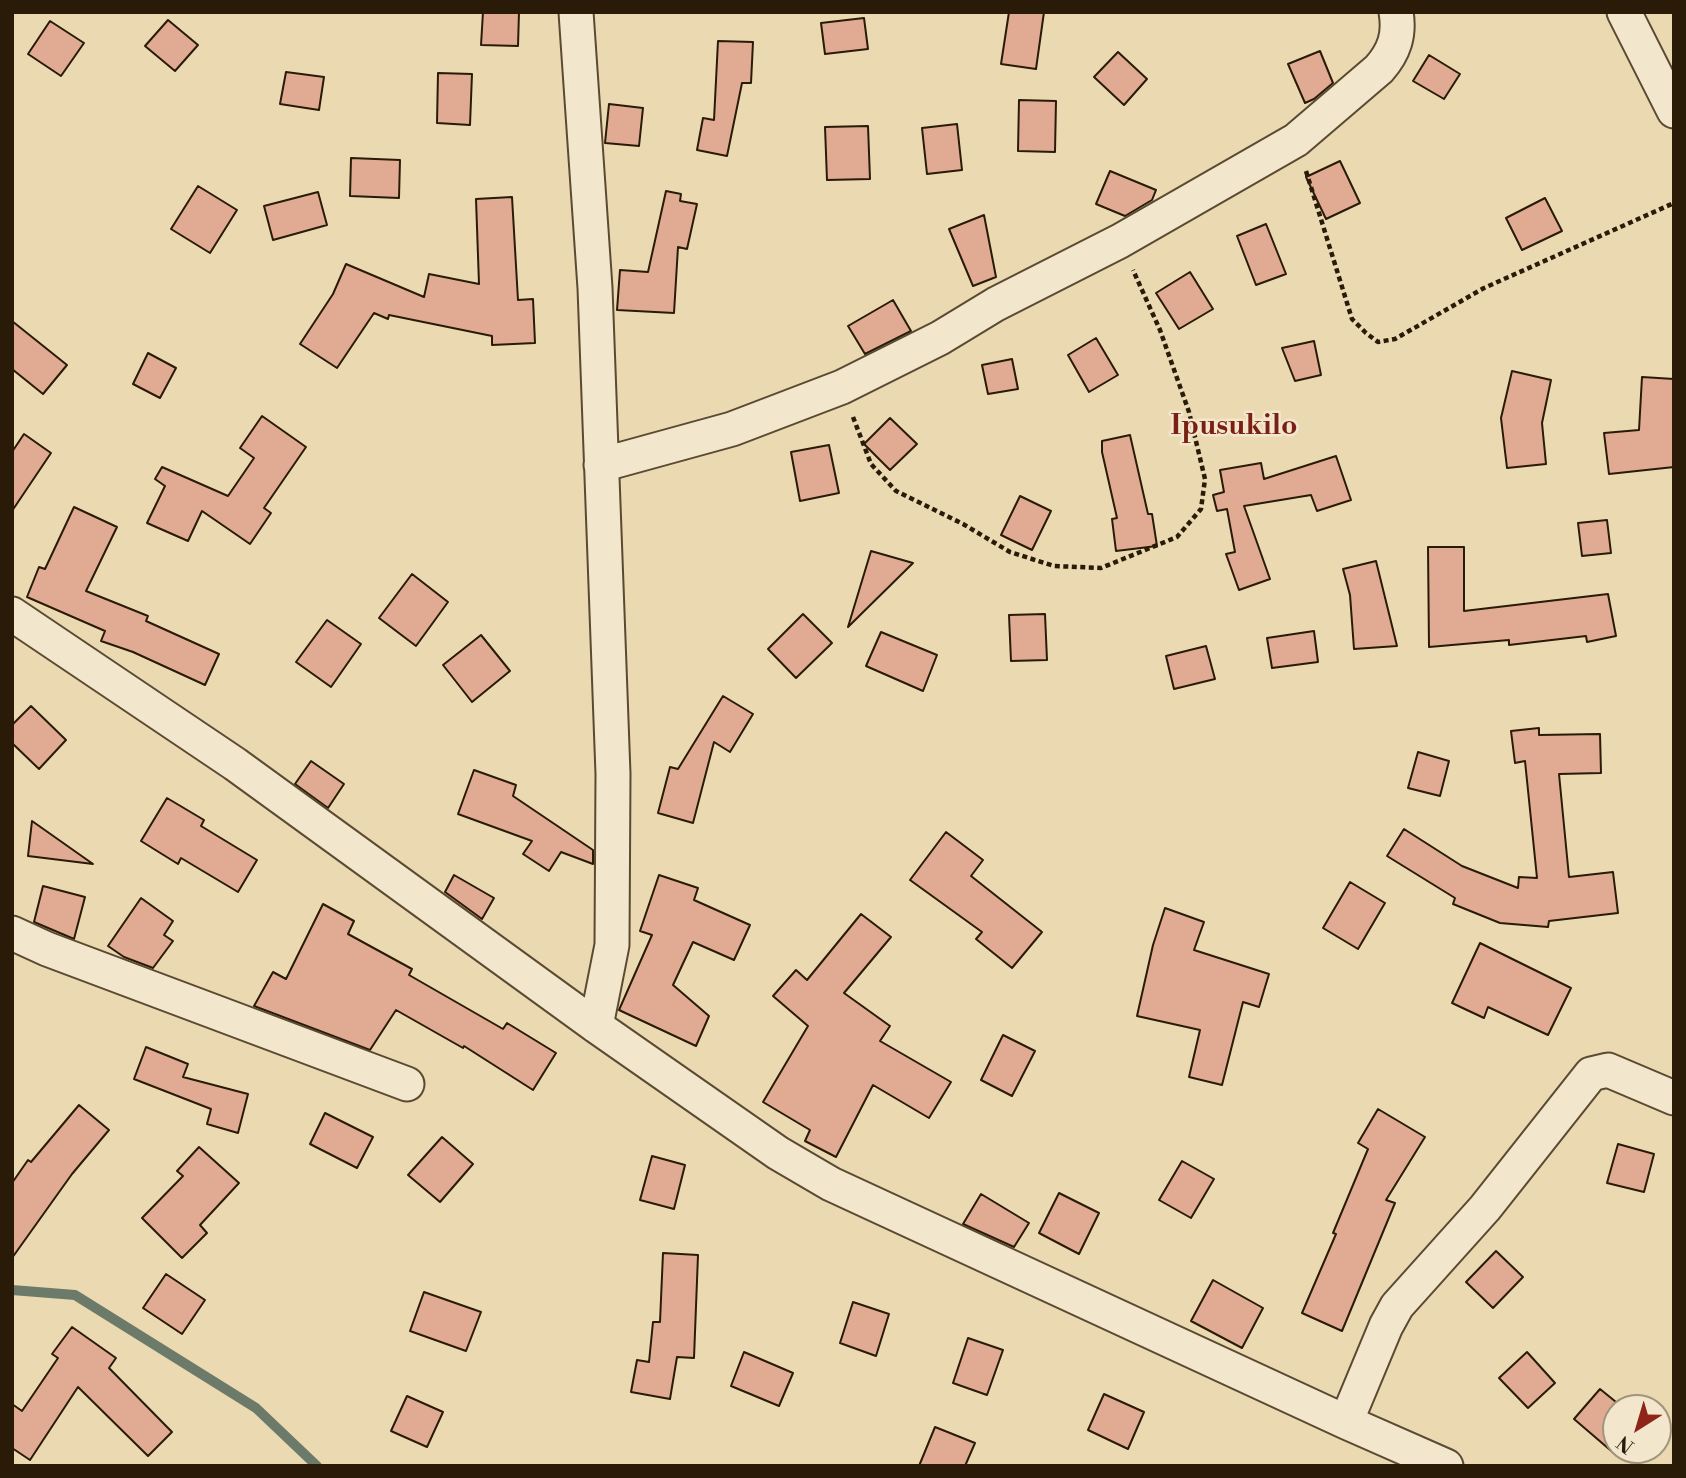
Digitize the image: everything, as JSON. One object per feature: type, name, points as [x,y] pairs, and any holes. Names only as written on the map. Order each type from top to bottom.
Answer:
[{"type":"street","points":[[576,12],[595,288],[613,774],[612,945],[596,1026]]},
{"type":"street","points":[[601,465],[732,429],[842,387],[940,338],[996,304],[1120,240],[1296,140],[1390,57],[1396,40],[1396,12]]},
{"type":"street","points":[[1624,12],[1674,111]]},
{"type":"street","points":[[12,614],[235,764],[596,1026],[778,1153],[831,1184],[1446,1466]]},
{"type":"street","points":[[12,933],[47,949],[407,1084]]},
{"type":"street","points":[[1346,1422],[1397,1306],[1485,1208],[1591,1074],[1608,1070],[1674,1098]]},
{"type":"path","points":[[1296,140],[1352,319],[1378,342],[1395,339],[1484,288],[1674,203]]},
{"type":"path","points":[[842,387],[871,464],[896,491],[963,524],[1010,552],[1054,566],[1101,568],[1177,537],[1201,509],[1205,479],[1189,412],[1169,353],[1120,240]]},
{"type":"building","points":[[483,12],[519,12],[518,46],[481,45]]},
{"type":"building","points":[[1009,12],[1044,12],[1036,69],[1001,64]]},
{"type":"building","points":[[864,18],[868,49],[825,54],[821,23]]},
{"type":"building","points":[[168,20],[198,45],[175,71],[145,46]]},
{"type":"building","points":[[50,21],[84,43],[61,76],[28,54]]},
{"type":"building","points":[[718,41],[753,42],[751,83],[742,83],[727,156],[697,150],[703,118],[714,120]]},
{"type":"building","points":[[1320,51],[1333,83],[1305,103],[1288,64]]},
{"type":"building","points":[[1118,52],[1147,79],[1124,105],[1094,77]]},
{"type":"building","points":[[1429,55],[1460,74],[1444,99],[1413,81]]},
{"type":"building","points":[[286,72],[324,77],[319,110],[280,104]]},
{"type":"building","points":[[438,73],[472,74],[470,125],[437,123]]},
{"type":"building","points":[[1019,100],[1056,101],[1055,152],[1018,151]]},
{"type":"building","points":[[609,104],[643,108],[639,146],[605,143]]},
{"type":"building","points":[[957,124],[962,170],[927,174],[922,128]]},
{"type":"building","points":[[868,126],[870,179],[827,180],[825,127]]},
{"type":"building","points":[[351,158],[400,160],[399,198],[350,196]]},
{"type":"building","points":[[1340,161],[1360,203],[1326,219],[1306,177]]},
{"type":"building","points":[[1110,171],[1156,190],[1152,200],[1125,216],[1096,204]]},
{"type":"building","points":[[198,186],[237,210],[210,253],[171,229]]},
{"type":"building","points":[[666,191],[681,194],[680,201],[697,204],[687,249],[678,247],[674,313],[617,310],[620,270],[648,272]]},
{"type":"building","points":[[318,192],[327,225],[273,240],[264,206]]},
{"type":"building","points":[[512,197],[518,300],[533,299],[535,343],[492,345],[492,336],[389,315],[388,319],[374,313],[337,368],[300,344],[333,294],[346,264],[424,297],[429,274],[479,284],[476,199]]},
{"type":"building","points":[[1545,198],[1562,231],[1522,250],[1506,218]]},
{"type":"building","points":[[984,215],[996,277],[973,286],[949,229]]},
{"type":"building","points":[[1266,224],[1286,274],[1256,285],[1237,236]]},
{"type":"building","points":[[1190,272],[1213,309],[1179,329],[1156,293]]},
{"type":"building","points":[[893,300],[911,331],[865,354],[848,326]]},
{"type":"building","points":[[12,321],[67,365],[43,394],[12,369]]},
{"type":"building","points":[[1096,338],[1118,375],[1089,392],[1068,355]]},
{"type":"building","points":[[1314,341],[1321,375],[1295,381],[1282,348]]},
{"type":"building","points":[[148,353],[176,368],[160,398],[133,384]]},
{"type":"building","points":[[1012,359],[1018,389],[988,394],[982,365]]},
{"type":"building","points":[[1512,371],[1551,380],[1542,423],[1546,464],[1507,468],[1501,418]]},
{"type":"building","points":[[1642,377],[1674,379],[1674,467],[1609,474],[1604,433],[1639,430]]},
{"type":"building","points":[[262,416],[306,447],[264,508],[271,513],[250,544],[202,511],[188,541],[147,523],[165,486],[155,479],[162,467],[228,496],[254,458],[240,448]]},
{"type":"building","points":[[890,418],[917,444],[890,470],[864,444]]},
{"type":"building","points":[[24,434],[51,453],[12,511],[12,452]]},
{"type":"building","points":[[1130,435],[1148,514],[1152,514],[1157,546],[1116,551],[1112,519],[1117,518],[1102,452],[1102,441]]},
{"type":"building","points":[[829,445],[839,493],[800,501],[791,452]]},
{"type":"building","points":[[1336,456],[1351,500],[1317,511],[1311,495],[1244,506],[1270,579],[1239,590],[1226,554],[1235,552],[1227,509],[1217,511],[1213,495],[1224,492],[1220,470],[1261,463],[1264,479]]},
{"type":"building","points":[[1020,496],[1051,511],[1032,550],[1001,535]]},
{"type":"building","points":[[74,507],[117,527],[86,591],[148,616],[146,621],[219,654],[205,685],[133,652],[101,641],[105,631],[27,597],[39,567],[45,569]]},
{"type":"building","points":[[1607,520],[1611,553],[1582,556],[1578,523]]},
{"type":"building","points":[[1428,547],[1464,547],[1464,611],[1608,594],[1616,636],[1587,642],[1586,636],[1509,645],[1509,640],[1429,647]]},
{"type":"building","points":[[871,551],[913,563],[848,627]]},
{"type":"building","points":[[1376,561],[1397,646],[1354,649],[1350,595],[1343,569]]},
{"type":"building","points":[[412,574],[448,602],[416,646],[379,618]]},
{"type":"building","points":[[803,614],[832,643],[796,678],[768,649]]},
{"type":"building","points":[[1045,614],[1047,660],[1011,661],[1009,615]]},
{"type":"building","points":[[327,620],[361,644],[331,687],[296,662]]},
{"type":"building","points":[[1314,631],[1318,662],[1272,668],[1267,638]]},
{"type":"building","points":[[881,632],[937,655],[923,691],[866,666]]},
{"type":"building","points":[[481,635],[510,671],[472,702],[443,665]]},
{"type":"building","points":[[1206,646],[1215,679],[1174,689],[1166,656]]},
{"type":"building","points":[[723,696],[753,714],[730,752],[714,742],[693,823],[658,813],[670,767],[678,769]]},
{"type":"building","points":[[31,706],[66,740],[39,769],[12,743],[12,725]]},
{"type":"building","points":[[1539,728],[1539,735],[1600,734],[1601,773],[1559,774],[1569,877],[1613,872],[1618,913],[1549,921],[1548,927],[1500,923],[1453,904],[1455,898],[1387,856],[1404,829],[1462,866],[1518,888],[1519,877],[1537,878],[1525,761],[1515,763],[1511,731]]},
{"type":"building","points":[[1418,752],[1449,761],[1440,796],[1408,788]]},
{"type":"building","points":[[311,761],[344,784],[328,808],[295,784]]},
{"type":"building","points":[[474,770],[516,785],[513,796],[593,850],[593,864],[561,852],[549,871],[523,854],[532,841],[458,814]]},
{"type":"building","points":[[167,798],[204,820],[201,826],[257,860],[238,892],[181,858],[178,864],[141,841]]},
{"type":"building","points":[[32,821],[93,864],[28,856]]},
{"type":"building","points":[[946,832],[983,860],[971,876],[1042,932],[1012,968],[976,939],[982,932],[910,880]]},
{"type":"building","points":[[454,875],[494,898],[482,919],[445,892]]},
{"type":"building","points":[[659,875],[698,888],[694,900],[750,925],[734,960],[693,942],[673,985],[709,1016],[696,1046],[619,1010],[652,935],[640,931]]},
{"type":"building","points":[[1350,882],[1385,903],[1358,949],[1323,928]]},
{"type":"building","points":[[43,886],[85,897],[74,939],[34,922]]},
{"type":"building","points":[[141,898],[173,921],[164,935],[173,941],[153,968],[124,957],[108,946]]},
{"type":"building","points":[[323,904],[354,921],[348,934],[412,969],[409,975],[503,1029],[507,1023],[556,1053],[533,1090],[464,1046],[463,1048],[396,1010],[370,1050],[254,1006],[273,972],[286,979]]},
{"type":"building","points":[[1165,908],[1204,922],[1194,950],[1269,974],[1259,1007],[1243,1002],[1222,1085],[1189,1077],[1200,1030],[1137,1016],[1153,945]]},
{"type":"building","points":[[861,914],[891,937],[844,993],[890,1026],[880,1041],[951,1082],[929,1118],[873,1085],[836,1157],[805,1141],[810,1130],[763,1102],[808,1026],[773,996],[796,970],[807,980]]},
{"type":"building","points":[[1480,943],[1571,988],[1548,1035],[1488,1007],[1484,1018],[1452,1003]]},
{"type":"building","points":[[1003,1035],[1035,1051],[1012,1096],[981,1080]]},
{"type":"building","points":[[146,1047],[188,1064],[183,1077],[248,1094],[238,1133],[207,1124],[211,1109],[134,1079]]},
{"type":"building","points":[[79,1105],[109,1130],[72,1174],[12,1258],[12,1183],[28,1160],[31,1162]]},
{"type":"building","points":[[1378,1109],[1425,1137],[1386,1200],[1395,1203],[1342,1331],[1302,1313],[1368,1149],[1358,1143]]},
{"type":"building","points":[[325,1113],[373,1137],[357,1168],[310,1144]]},
{"type":"building","points":[[442,1137],[473,1164],[440,1202],[408,1175]]},
{"type":"building","points":[[1618,1144],[1654,1154],[1644,1192],[1607,1183]]},
{"type":"building","points":[[199,1147],[239,1183],[200,1225],[207,1233],[182,1258],[142,1218],[183,1176],[177,1171]]},
{"type":"building","points":[[652,1156],[685,1165],[674,1209],[640,1200]]},
{"type":"building","points":[[1182,1161],[1214,1179],[1191,1218],[1159,1200]]},
{"type":"building","points":[[1059,1193],[1099,1213],[1079,1254],[1039,1233]]},
{"type":"building","points":[[981,1194],[1029,1223],[1014,1247],[963,1224]]},
{"type":"building","points":[[1496,1251],[1523,1277],[1493,1308],[1466,1282]]},
{"type":"building","points":[[663,1253],[698,1255],[694,1358],[677,1357],[670,1399],[631,1392],[637,1360],[649,1362],[653,1322],[660,1322]]},
{"type":"building","points":[[166,1274],[205,1300],[182,1334],[143,1308]]},
{"type":"building","points":[[1213,1280],[1263,1308],[1242,1348],[1191,1321]]},
{"type":"building","points":[[424,1292],[481,1312],[466,1351],[410,1331]]},
{"type":"building","points":[[853,1302],[889,1314],[876,1356],[840,1343]]},
{"type":"building","points":[[72,1327],[116,1358],[109,1368],[172,1432],[148,1456],[78,1387],[30,1460],[12,1448],[12,1404],[22,1411],[58,1358],[52,1354]]},
{"type":"building","points":[[968,1338],[1003,1350],[987,1395],[953,1383]]},
{"type":"building","points":[[744,1352],[793,1373],[779,1406],[731,1386]]},
{"type":"building","points":[[1527,1352],[1555,1383],[1528,1408],[1499,1378]]},
{"type":"building","points":[[1600,1389],[1606,1394],[1602,1394],[1602,1443],[1574,1419]]},
{"type":"building","points":[[1104,1394],[1144,1412],[1128,1449],[1088,1430]]},
{"type":"building","points":[[407,1396],[443,1412],[427,1447],[391,1431]]},
{"type":"building","points":[[935,1427],[975,1443],[965,1466],[919,1466]]},
{"type":"waterway","points":[[12,1290],[75,1295],[256,1408],[317,1466]]},
{"type":"district","name":"Ipusukilo","points":[[1234,427]]}]
